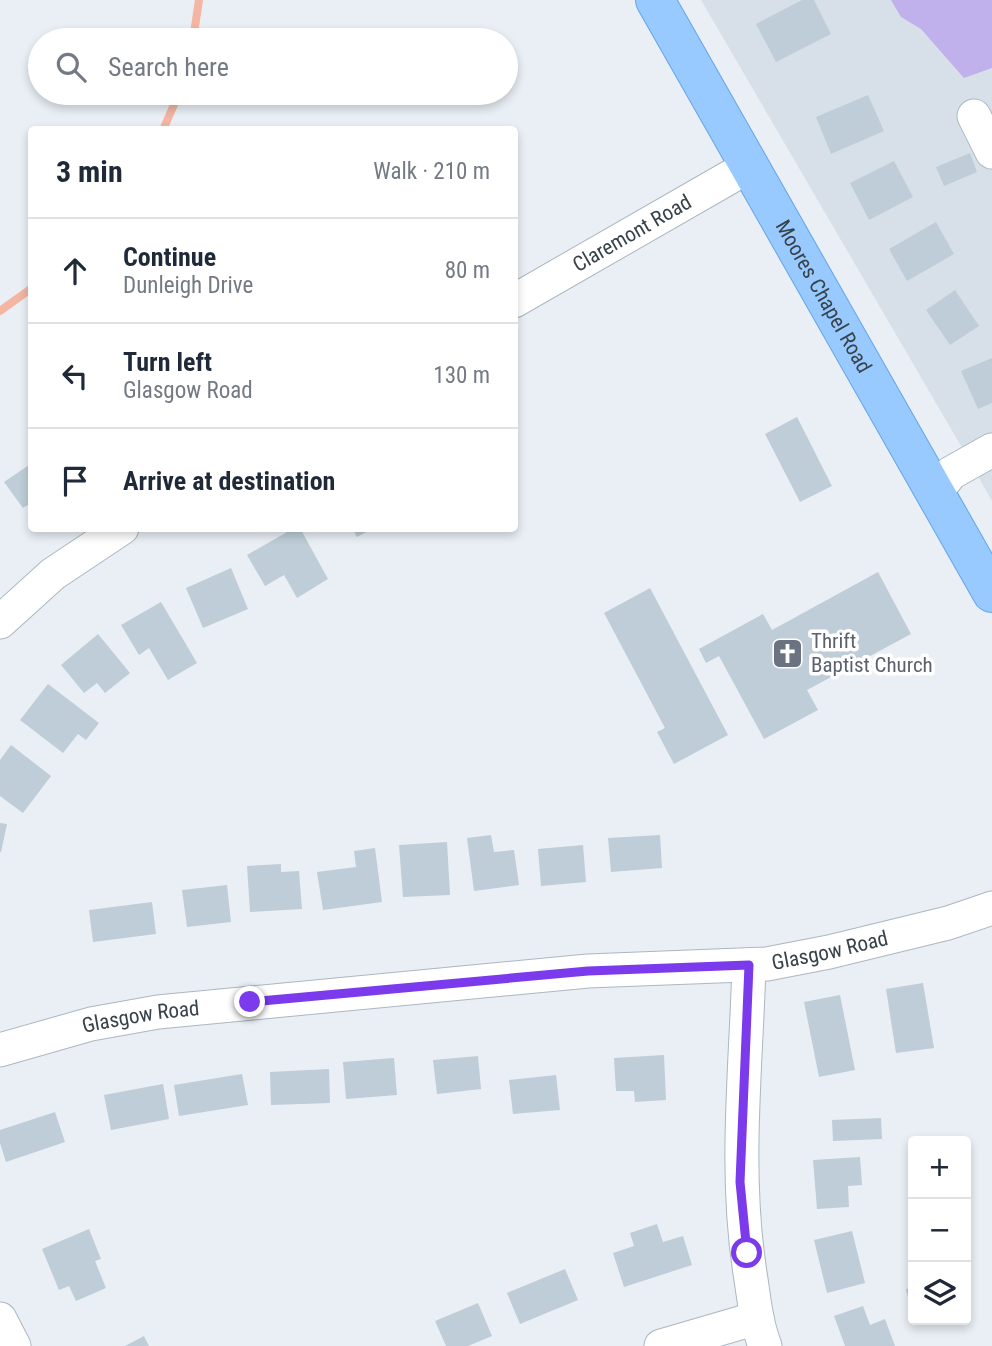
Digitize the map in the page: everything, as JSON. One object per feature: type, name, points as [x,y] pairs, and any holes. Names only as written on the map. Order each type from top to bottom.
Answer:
[{"type":"main road","name":"Moores Chapel Road","points":[[655,0],[751,164],[992,593]]},
{"type":"street","points":[[974,116],[992,152]]},
{"type":"street","name":"Claremont Road","points":[[518,300],[751,164]]},
{"type":"street","points":[[935,493],[951,473],[992,450]]},
{"type":"street","points":[[0,621],[54,573],[116,532]]},
{"type":"street","name":"Glasgow Road","points":[[0,1050],[91,1024],[158,1012],[588,971],[749,965],[829,953],[948,923],[992,908]]},
{"type":"street","points":[[661,1346],[761,1332],[740,1182],[749,965]]},
{"type":"street","points":[[0,1319],[14,1346]]},
{"type":"shaded area","points":[[701,0],[992,0],[992,501],[961,446]]},
{"type":"shaded area","points":[[891,0],[992,0],[992,68],[964,78],[921,29],[901,17]]},
{"type":"building","points":[[802,0],[814,0],[831,34],[776,62],[756,24]]},
{"type":"building","points":[[868,95],[884,131],[831,154],[816,117]]},
{"type":"building","points":[[970,153],[977,172],[944,186],[936,167]]},
{"type":"building","points":[[894,161],[913,197],[869,220],[850,183]]},
{"type":"building","points":[[936,222],[954,254],[907,281],[889,249]]},
{"type":"building","points":[[955,290],[979,326],[950,345],[926,310]]},
{"type":"building","points":[[992,358],[992,403],[978,409],[961,371]]},
{"type":"building","points":[[797,417],[832,486],[800,502],[765,434]]},
{"type":"building","points":[[28,466],[28,505],[23,508],[4,482]]},
{"type":"building","points":[[287,532],[302,532],[328,579],[297,598],[284,575],[265,586],[247,555]]},
{"type":"building","points":[[231,568],[248,609],[203,628],[186,588]]},
{"type":"building","name":"Thrift Baptist Church","points":[[878,572],[911,634],[807,690],[818,710],[764,739],[719,656],[706,663],[699,649],[763,614],[772,630]]},
{"type":"building","points":[[650,588],[728,735],[674,764],[657,732],[665,728],[604,613]]},
{"type":"building","points":[[161,602],[197,663],[168,680],[149,648],[139,655],[121,625]]},
{"type":"building","points":[[98,634],[130,673],[105,693],[97,683],[84,693],[61,665]]},
{"type":"building","points":[[48,684],[99,723],[86,740],[78,734],[63,753],[20,720]]},
{"type":"building","points":[[11,745],[51,776],[23,813],[0,796],[0,760]]},
{"type":"building","points":[[0,823],[7,824],[1,852],[0,852]]},
{"type":"building","points":[[491,835],[494,852],[514,850],[519,885],[474,891],[467,838]]},
{"type":"building","points":[[660,835],[662,868],[611,872],[608,838]]},
{"type":"building","points":[[447,842],[450,895],[403,897],[399,845]]},
{"type":"building","points":[[583,845],[586,882],[541,886],[538,849]]},
{"type":"building","points":[[375,848],[382,902],[323,910],[317,872],[356,867],[354,851]]},
{"type":"building","points":[[281,864],[281,872],[299,871],[302,909],[250,912],[247,866]]},
{"type":"building","points":[[227,885],[231,922],[187,927],[182,890]]},
{"type":"building","points":[[152,902],[156,934],[93,942],[89,910]]},
{"type":"building","points":[[923,983],[934,1048],[896,1053],[886,989]]},
{"type":"building","points":[[840,995],[855,1070],[819,1077],[804,1002]]},
{"type":"building","points":[[664,1055],[666,1100],[635,1102],[634,1091],[616,1091],[614,1058]]},
{"type":"building","points":[[478,1056],[481,1089],[437,1094],[433,1060]]},
{"type":"building","points":[[394,1058],[397,1095],[346,1099],[343,1062]]},
{"type":"building","points":[[329,1069],[330,1103],[271,1105],[270,1072]]},
{"type":"building","points":[[242,1074],[248,1105],[179,1116],[174,1085]]},
{"type":"building","points":[[556,1075],[560,1110],[513,1114],[509,1080]]},
{"type":"building","points":[[163,1084],[169,1119],[111,1130],[104,1095]]},
{"type":"building","points":[[55,1112],[65,1142],[6,1162],[0,1143],[0,1130]]},
{"type":"building","points":[[881,1118],[882,1139],[833,1141],[832,1120]]},
{"type":"building","points":[[860,1157],[862,1185],[848,1186],[849,1207],[817,1209],[813,1160]]},
{"type":"building","points":[[657,1224],[663,1242],[683,1236],[692,1265],[624,1287],[613,1253],[634,1246],[630,1233]]},
{"type":"building","points":[[89,1229],[101,1259],[95,1261],[106,1288],[76,1301],[69,1286],[59,1290],[42,1249]]},
{"type":"building","points":[[852,1231],[865,1283],[827,1293],[814,1240]]},
{"type":"building","points":[[565,1269],[578,1300],[520,1324],[507,1293]]},
{"type":"building","points":[[478,1303],[492,1336],[468,1346],[446,1346],[435,1321]]},
{"type":"building","points":[[863,1306],[870,1325],[885,1319],[895,1346],[845,1346],[834,1316]]},
{"type":"building","points":[[144,1336],[149,1346],[125,1346]]},
{"type":"waterway","points":[[195,28],[199,0]]},
{"type":"waterway","points":[[165,126],[174,105]]},
{"type":"waterway","points":[[0,311],[28,291]]},
{"type":"place","name":"Thrift Baptist Church","points":[[788,653]]},
{"type":"route","points":[[250,1002],[588,971],[749,965],[748,1024],[741,1103],[740,1182],[747,1253]]}]
